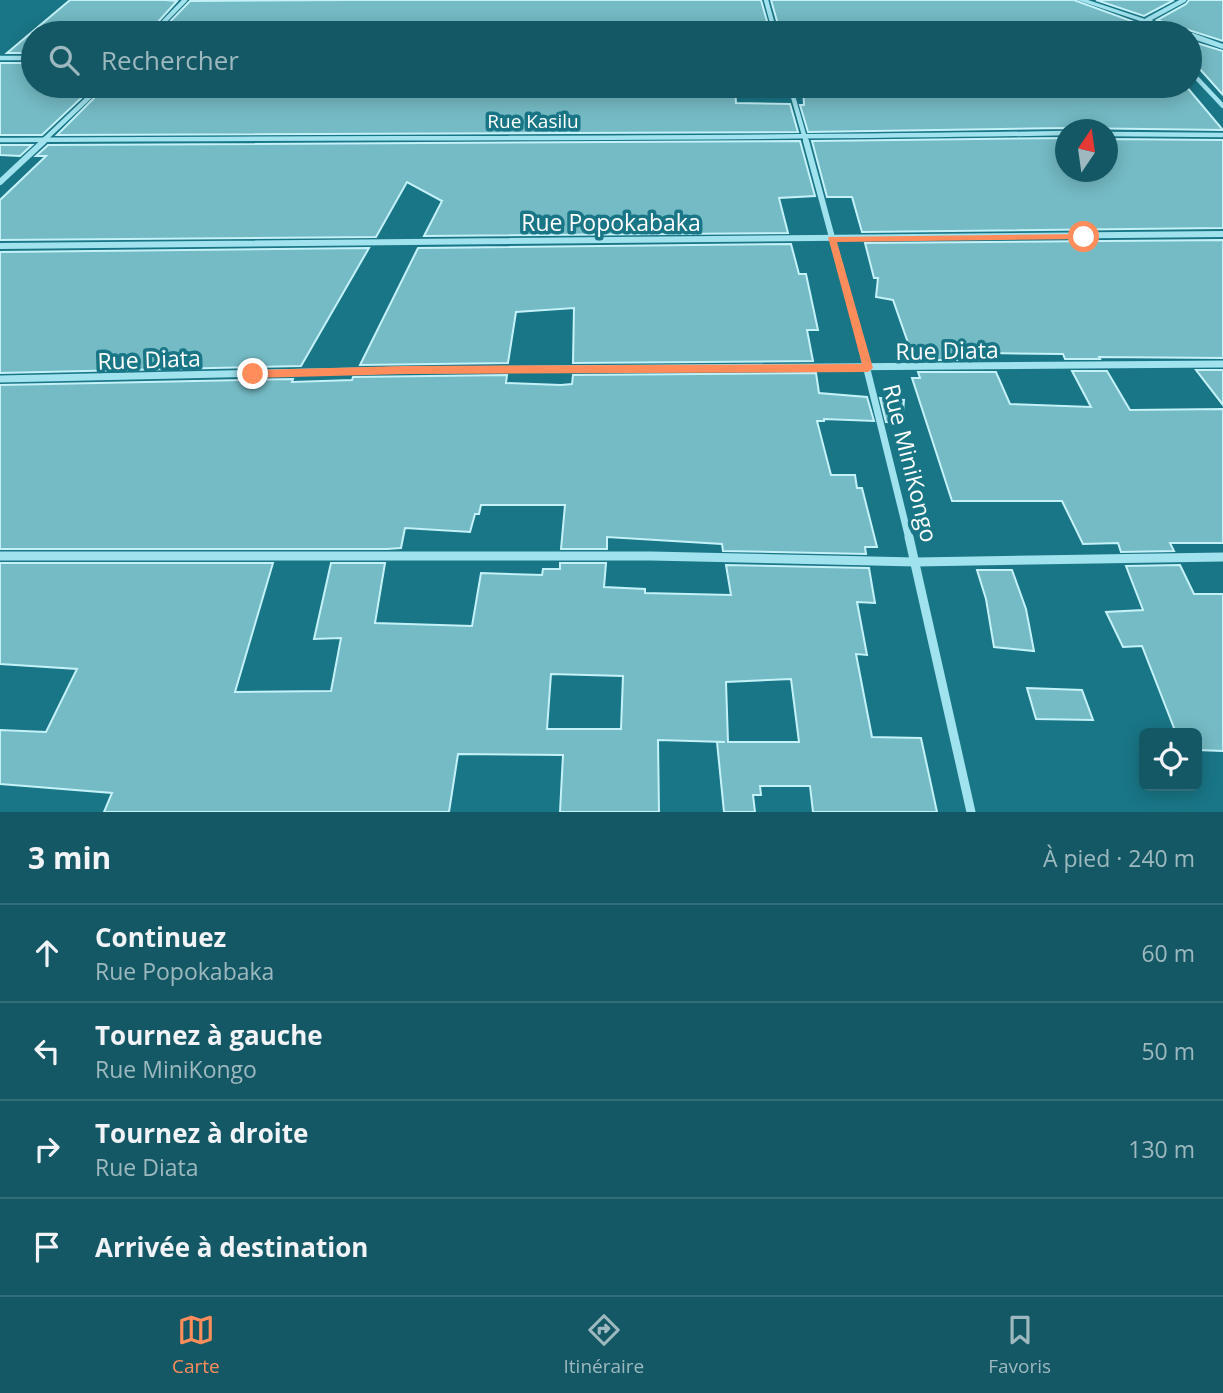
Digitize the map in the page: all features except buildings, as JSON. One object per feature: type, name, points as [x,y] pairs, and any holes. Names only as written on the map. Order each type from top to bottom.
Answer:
[{"type":"street","points":[[165,21],[185,0]]},
{"type":"street","points":[[766,0],[772,21]]},
{"type":"street","points":[[1081,0],[1149,21],[1184,0]]},
{"type":"street","points":[[1202,39],[1223,47]]},
{"type":"street","points":[[0,58],[21,58]]},
{"type":"street","points":[[1202,84],[1223,106]]},
{"type":"street","points":[[0,182],[90,98]]},
{"type":"street","name":"Rue MiniKongo","points":[[793,98],[868,368],[916,562],[971,812]]},
{"type":"street","name":"Rue Kasilu","points":[[0,140],[448,136],[805,138],[1055,133]]},
{"type":"street","points":[[1118,134],[1223,135]]},
{"type":"street","name":"Rue Popokabaka","points":[[0,246],[1223,234]]},
{"type":"street","name":"Rue Diata","points":[[0,379],[405,370],[1223,364]]},
{"type":"street","points":[[0,556],[651,556],[916,562],[1223,557]]},
{"type":"route","points":[[253,374],[405,370],[868,368],[831,239],[1084,237]]}]
